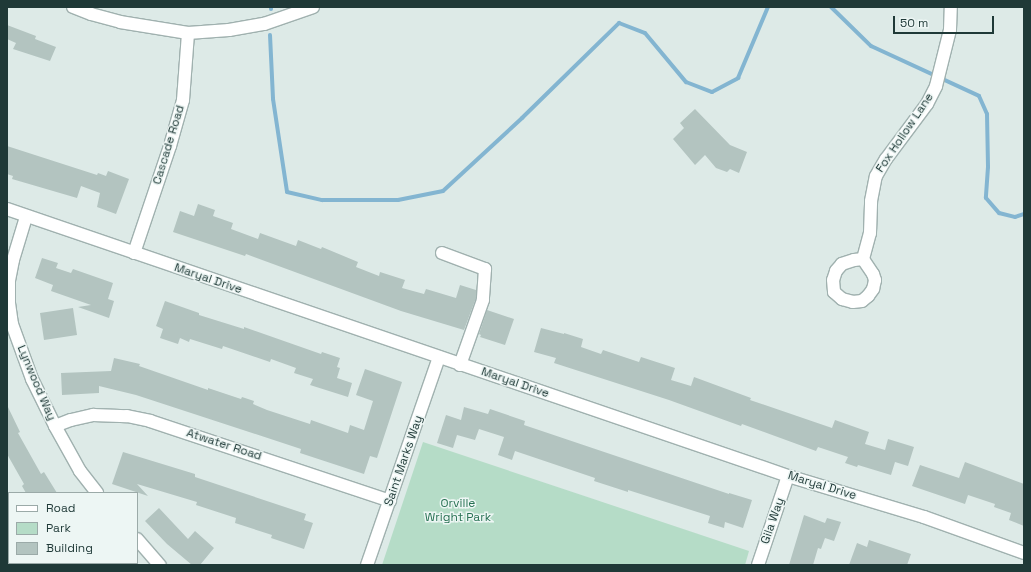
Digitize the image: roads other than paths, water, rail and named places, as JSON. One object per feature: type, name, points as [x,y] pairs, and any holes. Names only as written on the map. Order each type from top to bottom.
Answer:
[{"type":"street","points":[[73,7],[120,22],[188,33],[229,30],[264,24],[314,7]]},
{"type":"street","name":"Fox Hollow Lane","points":[[863,259],[870,233],[871,201],[876,176],[886,159],[927,104],[936,86],[950,30],[951,7]]},
{"type":"street","name":"Cascade Road","points":[[134,254],[170,146],[183,100],[188,33]]},
{"type":"street","name":"Maryal Drive","points":[[7,209],[134,254],[788,476],[924,517],[1024,553]]},
{"type":"street","name":"Lynwood Way","points":[[26,217],[13,260],[9,281],[9,303],[12,324],[32,379],[55,426],[80,470],[96,492]]},
{"type":"street","points":[[442,253],[485,269],[483,300],[460,365]]},
{"type":"street","name":"Saint Marks Way","points":[[367,565],[439,357]]},
{"type":"street","name":"Atwater Road","points":[[55,426],[88,416],[127,416],[150,421],[390,501]]},
{"type":"street","name":"Gila Way","points":[[758,565],[788,476]]},
{"type":"street","points":[[138,540],[160,565]]},
{"type":"waterway","points":[[270,35],[273,99],[287,192],[322,200],[398,200],[443,191],[522,118],[619,23],[645,33],[686,82],[712,92],[738,78],[768,7]]},
{"type":"waterway","points":[[831,7],[871,46],[979,96],[987,114],[988,167],[986,198],[999,213],[1015,217],[1024,214]]},
{"type":"park label","name":"Orville Wright Park","points":[[458,511]]}]
